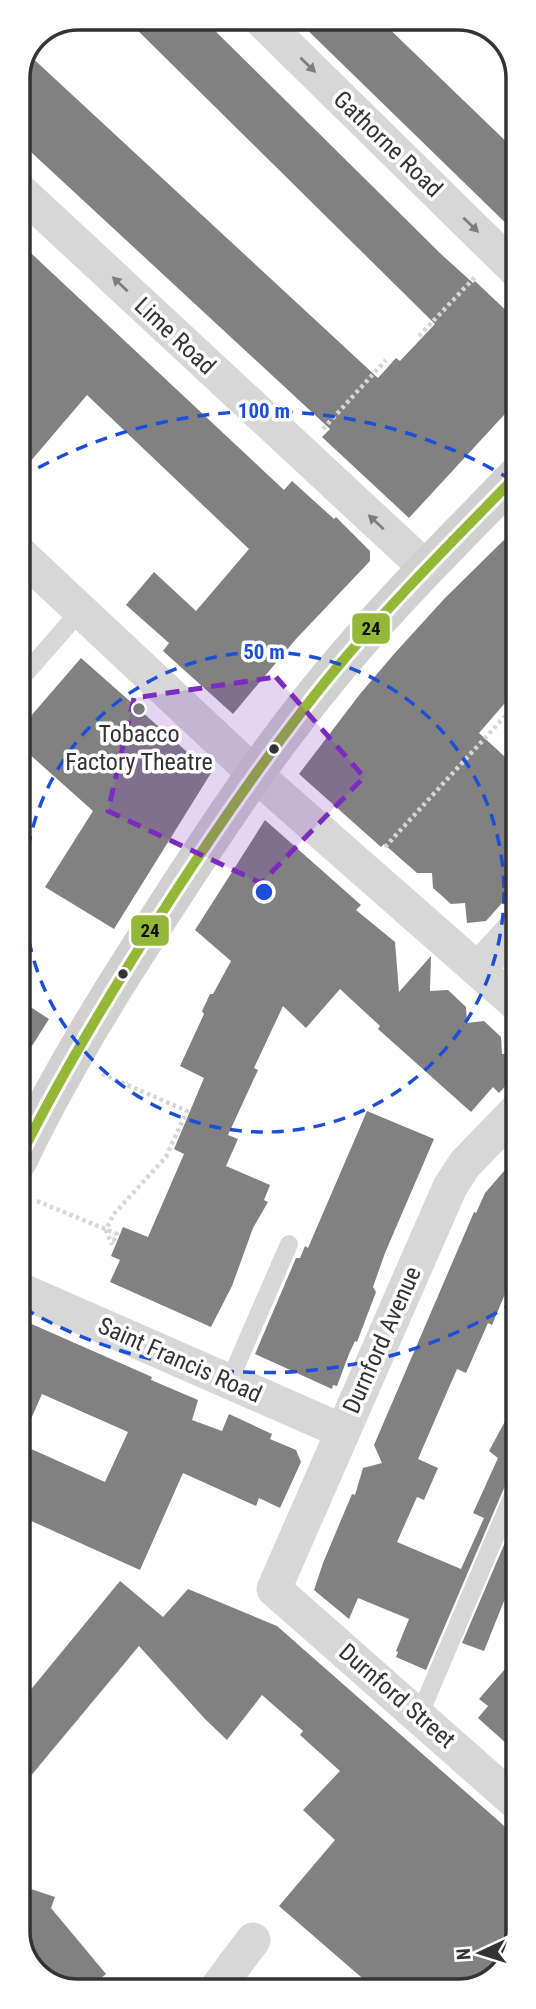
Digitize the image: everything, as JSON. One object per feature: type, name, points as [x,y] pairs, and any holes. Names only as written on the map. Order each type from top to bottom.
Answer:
[{"type":"main road","points":[[30,1136],[101,1007],[212,835],[255,774],[332,673],[426,568],[506,485]]},
{"type":"street","name":"Gathorne Road","points":[[271,30],[506,259]]},
{"type":"street","name":"Lime Road","points":[[30,200],[426,568]]},
{"type":"street","points":[[30,563],[255,774],[506,994]]},
{"type":"street","points":[[478,969],[506,939]]},
{"type":"street","name":"Durnford Avenue","points":[[274,1589],[450,1187],[465,1164],[506,1121]]},
{"type":"street","name":"Saint Francis Road","points":[[30,1294],[342,1431]]},
{"type":"street","name":"Durnford Street","points":[[274,1589],[506,1789]]},
{"type":"street","points":[[224,1979],[253,1940]]},
{"type":"lane","points":[[30,668],[80,611]]},
{"type":"lane","points":[[229,1382],[289,1244]]},
{"type":"lane","points":[[419,1716],[506,1511]]},
{"type":"path","points":[[419,336],[506,263]]},
{"type":"path","points":[[300,453],[386,360]]},
{"type":"path","points":[[379,853],[506,715]]},
{"type":"path","points":[[100,1073],[187,1111],[166,1157],[113,1215],[106,1230]]},
{"type":"path","points":[[37,1201],[106,1230],[112,1245],[116,1241]]},
{"type":"highlighted area","points":[[276,677],[364,777],[261,883],[108,811],[134,698]]},
{"type":"building","points":[[137,30],[214,30],[442,255],[506,311],[506,413],[409,518],[322,437],[330,429],[30,151],[30,77],[33,59],[378,378],[396,358],[400,361],[435,324]]},
{"type":"building","points":[[307,30],[390,30],[506,141],[506,223]]},
{"type":"building","points":[[30,252],[284,490],[292,481],[334,519],[336,517],[370,551],[370,561],[296,639],[233,714],[163,651],[169,643],[126,605],[154,572],[196,611],[249,549],[87,395],[30,462]]},
{"type":"building","points":[[506,538],[506,702],[479,733],[506,758],[506,898],[486,921],[467,923],[465,903],[451,904],[433,888],[432,873],[417,873],[384,844],[381,847],[299,774],[360,694],[445,598]]},
{"type":"building","points":[[81,658],[211,773],[114,929],[45,887],[93,811],[30,755],[30,717]]},
{"type":"building","points":[[265,820],[361,905],[356,910],[395,942],[399,992],[431,956],[430,991],[448,990],[466,1007],[467,1023],[484,1021],[501,1037],[502,1054],[506,1054],[506,1085],[499,1093],[493,1087],[471,1112],[378,1029],[380,1026],[340,989],[306,1028],[283,1006],[254,1068],[258,1070],[228,1135],[238,1139],[226,1166],[270,1185],[264,1200],[268,1202],[253,1228],[232,1286],[211,1327],[110,1282],[120,1260],[111,1256],[123,1227],[148,1237],[184,1154],[174,1149],[204,1078],[180,1066],[204,1014],[202,1011],[210,994],[213,994],[231,961],[195,930]]},
{"type":"building","points":[[30,1007],[49,1019],[30,1049]]},
{"type":"building","points":[[367,1111],[434,1139],[385,1253],[373,1287],[376,1292],[357,1342],[355,1341],[349,1354],[337,1386],[333,1385],[332,1389],[255,1354],[296,1258],[300,1258],[305,1246],[308,1248]]},
{"type":"building","points":[[506,1169],[506,1292],[492,1325],[488,1323],[466,1373],[457,1369],[418,1459],[438,1468],[424,1500],[417,1497],[397,1542],[461,1569],[484,1518],[473,1513],[498,1458],[489,1451],[506,1419],[506,1484],[426,1670],[396,1657],[409,1619],[358,1598],[349,1619],[314,1590],[352,1494],[355,1495],[363,1468],[382,1463],[374,1445],[474,1212],[476,1213],[485,1193]]},
{"type":"building","points":[[30,1323],[198,1400],[192,1420],[222,1431],[229,1414],[272,1434],[270,1439],[296,1450],[301,1462],[280,1508],[259,1498],[256,1506],[183,1473],[140,1570],[30,1520],[30,1448],[105,1482],[128,1432],[42,1394],[30,1421]]},
{"type":"building","points":[[506,1540],[506,1596],[484,1651],[462,1643]]},
{"type":"building","points":[[120,1581],[163,1617],[188,1589],[277,1626],[506,1827],[506,1938],[501,1953],[490,1967],[477,1976],[468,1978],[363,1979],[279,1906],[335,1840],[303,1810],[340,1771],[300,1735],[303,1731],[262,1695],[227,1740],[139,1646],[30,1777],[30,1691]]},
{"type":"building","points":[[506,1668],[506,1743],[478,1718],[488,1706],[479,1699]]},
{"type":"building","points":[[30,1889],[55,1897],[51,1908],[106,1974],[100,1979],[68,1978],[54,1973],[40,1961],[31,1941]]},
{"type":"transit line","name":"24","points":[[30,1137],[71,1061],[129,964],[208,842],[267,758],[330,676],[375,624],[506,486]]},
{"type":"place","name":"Tobacco Factory Theatre","points":[[139,709]]}]
